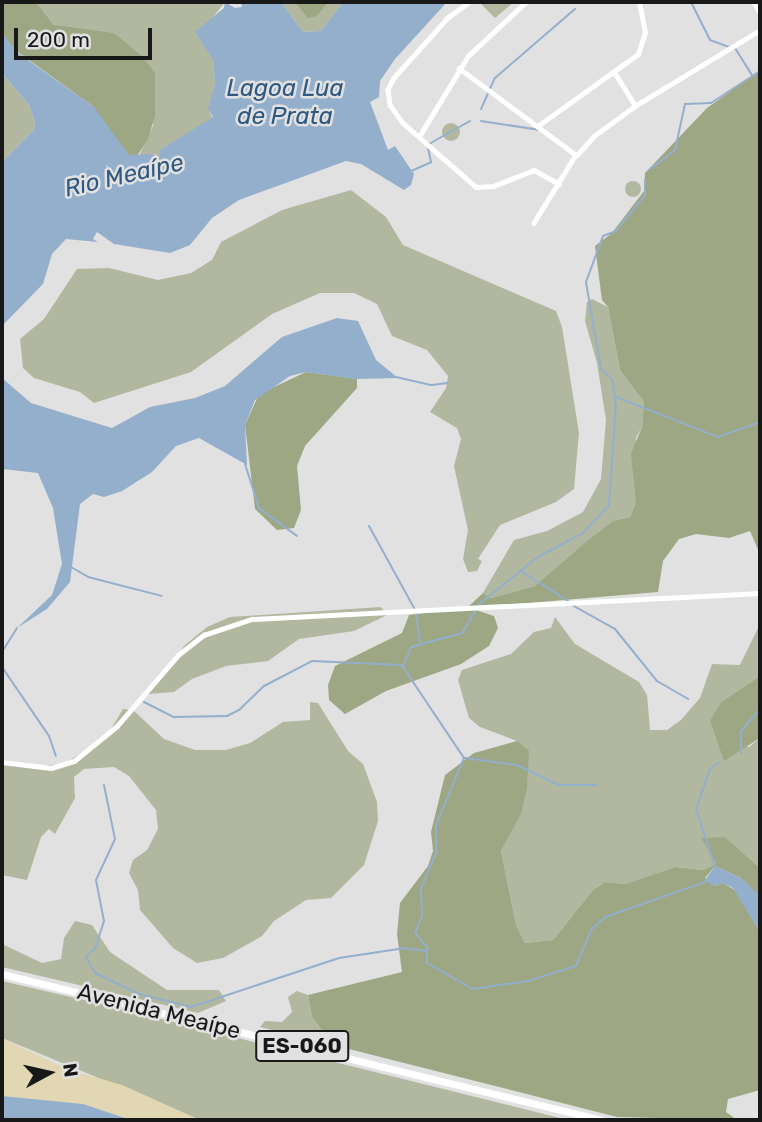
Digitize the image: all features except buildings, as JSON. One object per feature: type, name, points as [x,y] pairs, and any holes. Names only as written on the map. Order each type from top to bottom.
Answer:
[{"type":"main road","name":"Avenida Meaípe","points":[[2,974],[602,1120]]},
{"type":"street","points":[[470,2],[426,41],[388,90],[394,111],[476,187],[493,186],[534,170],[559,184]]},
{"type":"street","points":[[420,135],[459,68],[480,41],[526,2]]},
{"type":"street","points":[[539,125],[615,74],[638,54],[644,42],[639,2]]},
{"type":"street","points":[[754,2],[760,12]]},
{"type":"street","points":[[534,223],[576,155],[635,106],[760,30]]},
{"type":"street","points":[[459,68],[576,155]]},
{"type":"street","points":[[615,74],[635,106]]},
{"type":"street","points":[[2,762],[51,768],[84,755],[117,726],[178,655],[204,635],[252,619],[639,603],[760,593]]},
{"type":"green space","points":[[2,2],[36,2],[54,25],[114,33],[142,56],[155,73],[155,116],[148,139],[137,156],[129,155],[116,143],[94,107],[15,50],[2,33]]},
{"type":"green space","points":[[36,2],[225,2],[198,36],[213,60],[215,83],[209,111],[213,119],[163,148],[160,158],[154,154],[138,158],[153,126],[155,73],[114,33],[65,30],[54,25]]},
{"type":"green space","points":[[281,2],[295,2],[318,12],[328,2],[343,2],[321,31],[303,32]]},
{"type":"green space","points":[[295,2],[328,2],[317,16],[308,18]]},
{"type":"green space","points":[[479,2],[514,2],[495,18]]},
{"type":"green space","points":[[760,70],[760,554],[750,531],[729,538],[696,534],[679,539],[663,561],[658,592],[470,608],[494,616],[498,628],[489,646],[461,664],[386,691],[345,714],[329,700],[328,685],[335,666],[402,633],[409,615],[468,607],[483,593],[491,598],[535,586],[613,521],[630,517],[636,502],[631,454],[642,427],[644,402],[620,370],[608,307],[602,300],[595,246],[612,233],[644,191],[645,173],[707,108]]},
{"type":"green space","points":[[2,73],[29,105],[35,122],[34,130],[2,162]]},
{"type":"green space","points":[[451,123],[457,126],[460,132],[457,138],[451,141],[445,138],[442,132],[445,126]]},
{"type":"green space","points":[[633,181],[639,183],[639,195],[633,197],[627,195],[625,189],[627,183]]},
{"type":"green space","points":[[351,190],[386,217],[403,245],[556,311],[562,327],[579,433],[574,489],[556,502],[500,525],[478,559],[482,561],[477,571],[468,572],[463,559],[468,530],[454,466],[461,439],[457,428],[430,412],[446,388],[448,376],[427,350],[392,336],[377,304],[354,293],[320,293],[272,314],[191,372],[94,403],[80,392],[34,378],[23,368],[20,339],[44,319],[77,269],[109,268],[158,280],[191,273],[212,260],[221,242],[282,210]]},
{"type":"green space","points":[[592,299],[608,307],[620,370],[644,402],[642,427],[636,438],[636,502],[630,517],[613,521],[593,536],[552,576],[535,586],[491,598],[483,593],[514,540],[547,531],[583,512],[601,479],[606,420],[597,363],[585,321],[587,302]]},
{"type":"green space","points":[[306,372],[357,379],[357,388],[305,446],[297,466],[301,510],[294,528],[277,530],[255,509],[245,425],[259,394]]},
{"type":"green space","points":[[380,607],[389,614],[354,631],[299,639],[268,661],[226,666],[192,679],[174,692],[148,694],[185,645],[207,627],[230,617]]},
{"type":"green space","points":[[555,617],[575,644],[639,682],[647,695],[650,730],[667,730],[681,720],[700,698],[712,664],[740,665],[760,624],[760,676],[721,702],[710,720],[718,738],[749,747],[760,738],[760,868],[725,837],[702,839],[716,864],[703,870],[677,867],[625,884],[605,882],[593,890],[553,940],[525,943],[516,925],[501,851],[521,813],[517,741],[480,727],[469,718],[458,680],[462,670],[511,654],[534,632],[551,628]]},
{"type":"green space","points":[[760,676],[760,738],[724,761],[710,720],[721,702]]},
{"type":"green space","points":[[310,702],[318,703],[348,751],[363,764],[377,802],[378,821],[364,865],[331,898],[306,900],[274,921],[262,936],[223,958],[197,963],[173,948],[140,910],[138,890],[129,873],[133,860],[147,850],[158,829],[156,810],[129,776],[114,767],[84,769],[74,777],[75,798],[55,834],[49,829],[41,837],[27,880],[2,875],[2,762],[31,768],[66,763],[107,736],[123,709],[133,710],[164,739],[195,750],[226,750],[250,743],[283,722],[310,720]]},
{"type":"green space","points":[[517,741],[529,751],[527,788],[521,814],[501,851],[516,925],[525,943],[553,940],[593,890],[605,882],[625,884],[676,867],[703,870],[716,864],[701,838],[725,837],[760,868],[760,897],[741,878],[715,866],[705,878],[714,886],[723,883],[735,890],[760,932],[760,1090],[728,1099],[726,1112],[737,1120],[617,1117],[333,1045],[312,1017],[308,995],[402,972],[397,934],[400,903],[428,866],[433,851],[431,832],[445,775],[474,753]]},
{"type":"green space","points":[[75,921],[92,925],[110,952],[167,990],[219,990],[226,1001],[198,1013],[2,967],[2,944],[42,963],[61,959],[64,938]]},
{"type":"green space","points":[[2,981],[568,1120],[200,1120],[2,1038]]},
{"type":"green space","points":[[297,991],[308,995],[312,1017],[333,1045],[260,1027],[265,1021],[282,1022],[292,1012],[288,997]]},
{"type":"sand","points":[[2,1038],[67,1069],[122,1085],[200,1120],[131,1120],[83,1104],[2,1096]]},
{"type":"water","name":"Lagoa Lua de Prata","points":[[225,2],[235,8],[242,7],[241,2],[281,2],[303,32],[321,31],[343,2],[447,2],[395,59],[380,81],[379,97],[370,102],[388,150],[395,146],[414,174],[411,185],[404,190],[361,164],[346,161],[239,200],[212,218],[190,245],[170,253],[114,244],[97,232],[93,239],[98,242],[66,239],[52,254],[43,284],[2,326],[2,162],[34,130],[35,122],[29,105],[2,73],[2,33],[18,53],[94,107],[129,155],[153,154],[159,158],[160,150],[213,117],[208,109],[215,83],[213,60],[195,32],[224,8]]},
{"type":"water","points":[[337,318],[358,321],[376,360],[398,378],[355,379],[306,372],[290,376],[255,400],[245,425],[247,465],[199,438],[176,446],[152,472],[122,491],[104,497],[93,494],[80,504],[70,582],[47,609],[17,628],[52,595],[62,564],[53,508],[38,473],[2,469],[2,378],[31,403],[112,428],[150,407],[195,398],[225,386],[282,337]]},
{"type":"water","points":[[715,866],[741,878],[759,895],[760,932],[733,888],[723,883],[714,886],[705,880]]},
{"type":"water","points":[[2,1096],[83,1104],[131,1120],[2,1120]]},
{"type":"waterway","points":[[691,2],[710,40],[729,47]]},
{"type":"waterway","points":[[481,109],[495,78],[575,9]]},
{"type":"waterway","points":[[735,48],[752,75]]},
{"type":"waterway","points":[[650,169],[675,150],[685,104],[711,103],[760,71]]},
{"type":"waterway","points":[[429,144],[470,121]]},
{"type":"waterway","points":[[481,121],[540,130]]},
{"type":"waterway","points":[[409,172],[431,162],[428,148]]},
{"type":"waterway","points":[[478,605],[538,557],[583,533],[609,505],[616,406],[612,379],[601,369],[586,282],[603,236],[616,231],[645,195],[645,180]]},
{"type":"waterway","points":[[396,377],[432,385],[447,383]]},
{"type":"waterway","points":[[616,397],[718,437],[760,422]]},
{"type":"waterway","points":[[245,464],[259,508],[297,536]]},
{"type":"waterway","points":[[369,526],[414,608]]},
{"type":"waterway","points":[[71,567],[88,577],[162,596]]},
{"type":"waterway","points":[[521,571],[568,601]]},
{"type":"waterway","points":[[572,605],[615,629],[657,681],[688,699]]},
{"type":"waterway","points":[[476,610],[462,633],[411,647],[403,667],[464,758],[436,825],[436,853],[421,889],[422,916],[415,933],[427,947],[427,963],[473,989],[528,981],[576,966],[591,930],[605,917],[708,881]]},
{"type":"waterway","points":[[416,613],[420,643]]},
{"type":"waterway","points":[[2,652],[17,628]]},
{"type":"waterway","points":[[144,702],[174,717],[227,716],[239,710],[264,686],[312,661],[402,665]]},
{"type":"waterway","points":[[2,667],[49,736],[56,756]]},
{"type":"waterway","points":[[741,754],[741,731],[760,709]]},
{"type":"waterway","points":[[465,758],[517,765],[559,785],[597,785]]},
{"type":"waterway","points":[[715,867],[696,809],[710,769],[719,762]]},
{"type":"waterway","points":[[104,785],[115,839],[96,880],[104,921],[95,948],[86,957],[95,973],[139,994],[191,1007],[339,958],[405,948],[426,951]]},
{"type":"water label","name":"Rio Meaípe","points":[[124,176]]}]
